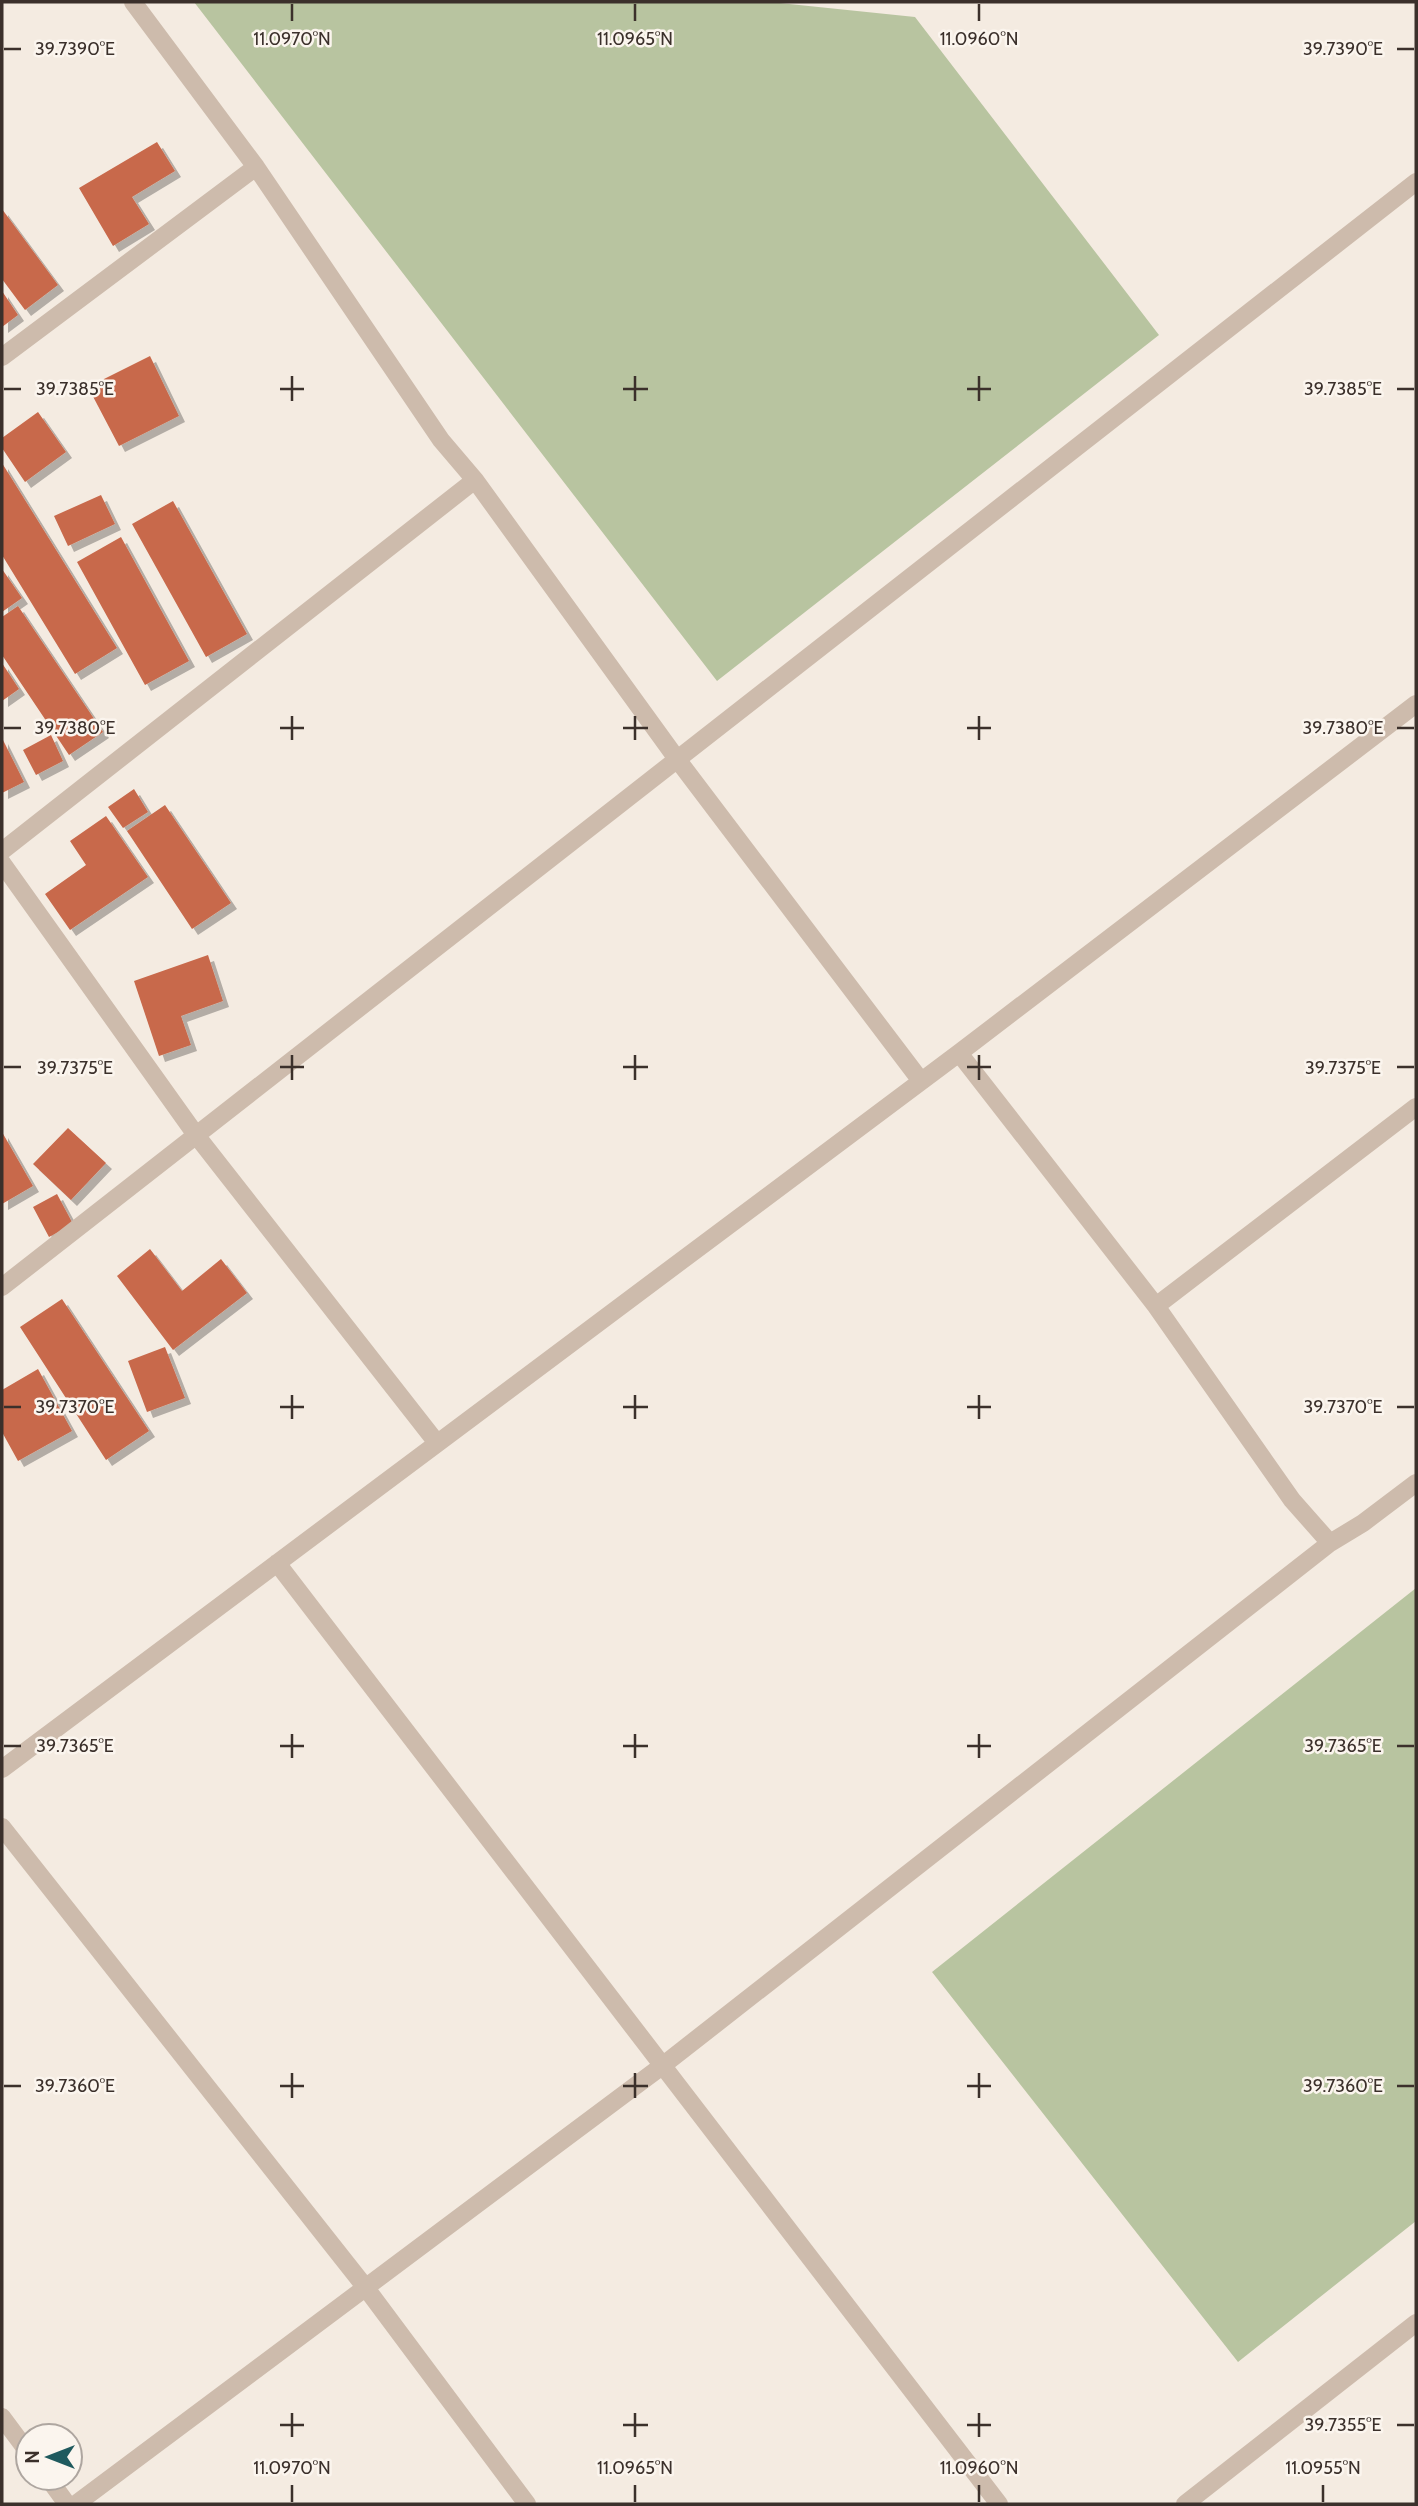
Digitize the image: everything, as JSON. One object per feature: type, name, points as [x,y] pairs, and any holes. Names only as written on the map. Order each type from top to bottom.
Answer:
[{"type":"street","points":[[133,2],[256,167],[441,440],[475,480],[677,759],[921,1081]]},
{"type":"street","points":[[2,357],[256,167]]},
{"type":"street","points":[[2,1287],[1416,182]]},
{"type":"street","points":[[2,851],[475,480]]},
{"type":"street","points":[[2,1769],[959,1053],[1416,704]]},
{"type":"street","points":[[2,863],[196,1135],[437,1443]]},
{"type":"street","points":[[959,1053],[1156,1306],[1293,1500],[1330,1542]]},
{"type":"street","points":[[1156,1306],[1416,1107]]},
{"type":"street","points":[[76,2504],[662,2066],[1330,1542],[1363,1523],[1416,1483]]},
{"type":"street","points":[[277,1563],[999,2504]]},
{"type":"street","points":[[2,1827],[366,2288],[527,2504]]},
{"type":"street","points":[[1185,2504],[1416,2323]]},
{"type":"street","points":[[2,2417],[14,2433]]},
{"type":"green space","points":[[194,2],[770,2],[915,17],[1159,335],[717,681]]},
{"type":"green space","points":[[1416,1588],[1416,2221],[1238,2362],[932,1972]]},
{"type":"building","points":[[157,142],[175,171],[132,197],[149,224],[113,246],[79,188]]},
{"type":"building","points":[[2,209],[58,285],[25,310],[2,279]]},
{"type":"building","points":[[2,291],[18,315],[2,327]]},
{"type":"building","points":[[150,356],[179,416],[119,446],[88,387]]},
{"type":"building","points":[[38,412],[66,452],[25,482],[2,448],[2,438]]},
{"type":"building","points":[[2,463],[117,648],[75,674],[2,555]]},
{"type":"building","points":[[101,495],[115,524],[68,546],[54,516]]},
{"type":"building","points":[[173,501],[247,634],[206,657],[132,524]]},
{"type":"building","points":[[121,537],[189,661],[145,685],[77,562]]},
{"type":"building","points":[[2,569],[22,598],[2,612]]},
{"type":"building","points":[[18,606],[103,732],[69,755],[2,655],[2,617]]},
{"type":"building","points":[[2,663],[19,689],[2,701]]},
{"type":"building","points":[[51,735],[63,761],[36,775],[23,750]]},
{"type":"building","points":[[2,738],[24,782],[2,793]]},
{"type":"building","points":[[134,789],[148,812],[123,828],[108,807]]},
{"type":"building","points":[[165,805],[231,903],[192,929],[127,831]]},
{"type":"building","points":[[106,816],[148,877],[70,930],[45,894],[86,865],[70,841]]},
{"type":"building","points":[[208,955],[223,1001],[181,1016],[191,1045],[159,1056],[134,981]]},
{"type":"building","points":[[68,1128],[106,1163],[71,1200],[33,1164]]},
{"type":"building","points":[[2,1132],[33,1186],[2,1204]]},
{"type":"building","points":[[57,1194],[73,1224],[49,1237],[33,1207]]},
{"type":"building","points":[[150,1249],[182,1291],[221,1259],[247,1293],[173,1350],[117,1276]]},
{"type":"building","points":[[62,1299],[149,1431],[106,1460],[20,1327]]},
{"type":"building","points":[[165,1347],[185,1398],[147,1412],[128,1361]]},
{"type":"building","points":[[38,1369],[72,1431],[18,1461],[2,1432],[2,1390]]}]
